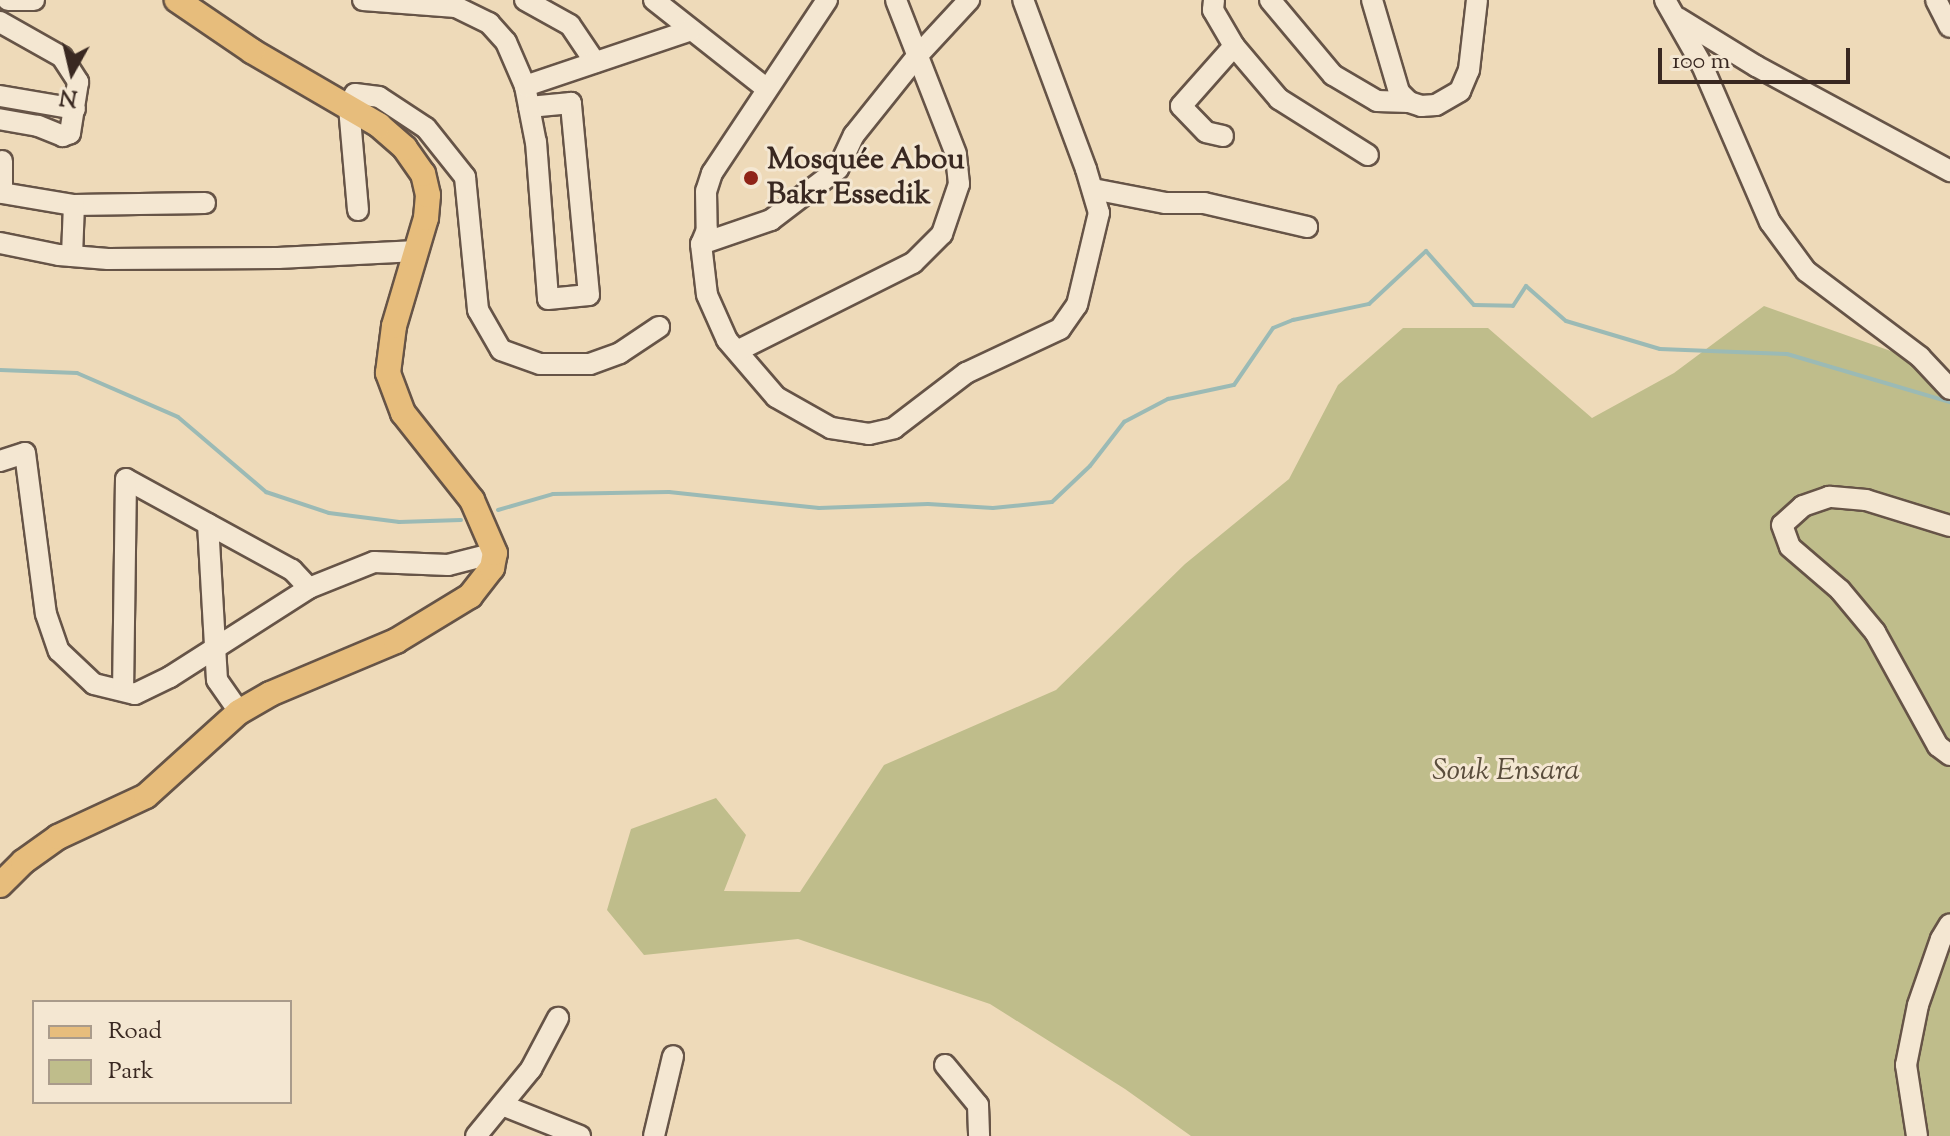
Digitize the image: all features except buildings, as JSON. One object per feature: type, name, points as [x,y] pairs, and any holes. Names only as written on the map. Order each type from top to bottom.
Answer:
[{"type":"main road","points":[[0,885],[23,862],[58,837],[146,796],[239,712],[270,694],[396,641],[449,610],[484,581],[492,568],[495,553],[467,492],[403,413],[388,373],[394,326],[417,251],[428,195],[423,174],[405,148],[388,132],[252,51],[177,0]]},
{"type":"street","points":[[8,0],[34,0]]},
{"type":"street","points":[[363,0],[456,7],[473,12],[489,23],[506,42],[525,86],[529,107],[536,142],[548,299],[589,295],[571,103],[529,107]]},
{"type":"street","points":[[525,0],[570,25],[595,62]]},
{"type":"street","points":[[654,0],[766,88]]},
{"type":"street","points":[[827,0],[712,173],[706,191],[707,230],[701,244],[707,295],[727,340],[776,397],[831,428],[869,434],[894,428],[952,382],[1060,329],[1071,318],[1098,227],[1093,189],[1023,0]]},
{"type":"street","points":[[737,351],[913,263],[942,234],[959,184],[956,154],[896,0]]},
{"type":"street","points":[[701,244],[771,220],[814,191],[838,169],[854,135],[919,54],[969,0]]},
{"type":"street","points":[[1214,0],[1213,10],[1234,46],[1279,99],[1368,155]]},
{"type":"street","points":[[1270,0],[1333,75],[1377,101],[1436,105],[1460,91],[1469,70],[1476,10],[1463,0]]},
{"type":"street","points":[[1372,0],[1399,92],[1409,102]]},
{"type":"street","points":[[1936,0],[1950,27]]},
{"type":"street","points":[[1670,8],[1756,66],[1950,171]]},
{"type":"street","points":[[1670,8],[1702,65],[1770,222],[1806,271],[1920,357],[1950,389]]},
{"type":"street","points":[[0,22],[51,49],[69,64],[78,82],[74,126],[63,136],[38,126],[0,119]]},
{"type":"street","points":[[525,86],[691,30]]},
{"type":"street","points":[[1223,136],[1206,132],[1181,106],[1234,46]]},
{"type":"street","points":[[358,210],[349,108],[355,94],[379,97],[426,128],[465,177],[478,310],[501,350],[540,364],[590,364],[620,353],[659,327]]},
{"type":"street","points":[[0,96],[75,109]]},
{"type":"street","points":[[2,161],[2,193],[74,205],[205,203]]},
{"type":"street","points":[[1093,189],[1165,203],[1204,203],[1307,227]]},
{"type":"street","points":[[72,256],[74,205]]},
{"type":"street","points":[[0,243],[72,256],[191,260],[417,251]]},
{"type":"street","points":[[0,461],[25,453],[46,614],[59,651],[94,684],[135,694],[170,677],[309,588],[374,562],[448,565],[495,553]]},
{"type":"street","points":[[123,690],[126,479],[292,570],[309,588]]},
{"type":"street","points":[[1950,526],[1866,500],[1829,497],[1803,506],[1782,525],[1790,547],[1840,590],[1875,632],[1938,746],[1950,755]]},
{"type":"street","points":[[208,524],[217,680],[239,712]]},
{"type":"street","points":[[1917,1136],[1906,1065],[1918,1005],[1941,939],[1950,924]]},
{"type":"street","points":[[476,1136],[531,1069],[558,1018]]},
{"type":"street","points":[[654,1136],[673,1056]]},
{"type":"street","points":[[945,1065],[978,1105],[979,1136]]},
{"type":"street","points":[[502,1105],[580,1136]]},
{"type":"green space","name":"Souk Ensara","points":[[1764,306],[1950,372],[1950,1136],[1191,1136],[1125,1089],[990,1004],[798,939],[644,955],[607,910],[631,829],[716,798],[746,835],[724,891],[800,892],[884,765],[1056,690],[1185,564],[1289,479],[1338,385],[1403,328],[1488,328],[1592,418],[1674,373]]},
{"type":"waterway","points":[[498,510],[553,494],[669,492],[819,508],[928,504],[993,508],[1052,502],[1090,466],[1124,422],[1168,399],[1234,385],[1273,328],[1293,320],[1369,304],[1426,251],[1474,305],[1513,306],[1526,286],[1566,321],[1660,349],[1787,354],[1950,402]]},
{"type":"waterway","points":[[0,370],[77,373],[178,417],[266,492],[329,513],[399,522],[461,520]]},
{"type":"place","name":"Mosquée Abou Bakr Essedik","points":[[751,178]]}]
